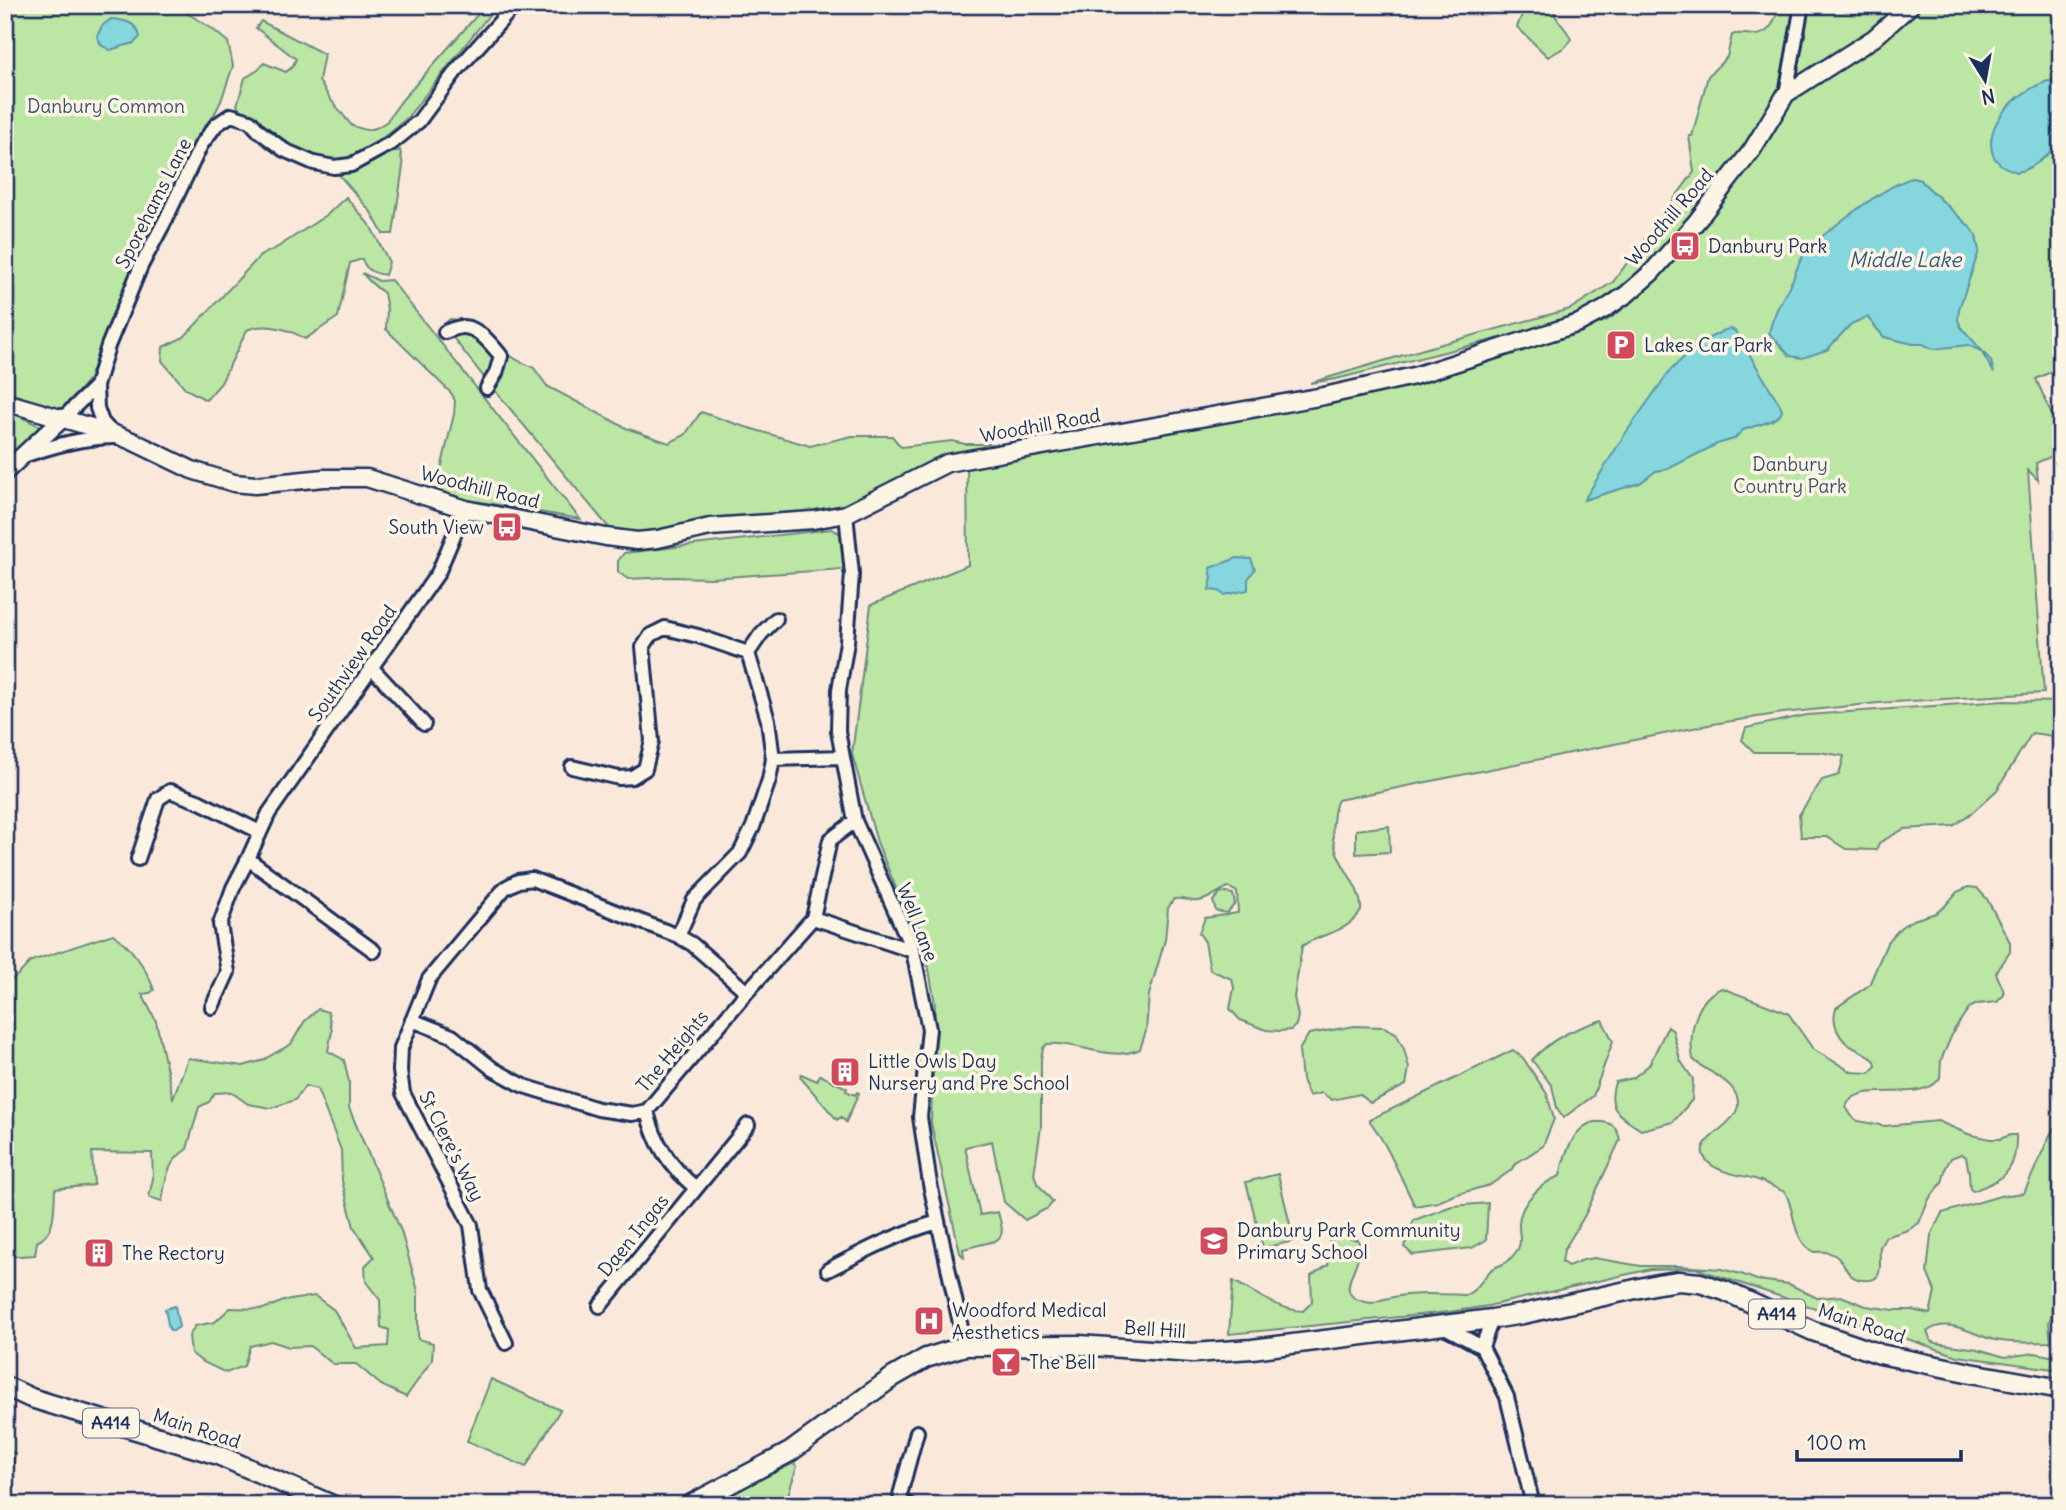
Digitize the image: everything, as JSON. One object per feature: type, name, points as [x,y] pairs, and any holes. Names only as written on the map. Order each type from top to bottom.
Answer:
[{"type":"main road","name":"Main Road","points":[[1492,1319],[1658,1284],[1679,1281],[1700,1283],[1725,1291],[1813,1331],[1880,1354],[2061,1389]]},
{"type":"main road","name":"Bell Hill","points":[[690,1505],[790,1452],[893,1377],[926,1358],[965,1346],[1079,1345],[1193,1353],[1252,1349],[1492,1319]]},
{"type":"main road","name":"Main Road","points":[[5,1386],[31,1398],[218,1455],[332,1505]]},
{"type":"street","name":"Sporehams Lane","points":[[116,435],[102,422],[97,408],[96,386],[108,346],[141,266],[201,145],[216,125],[231,115],[250,121],[284,150],[314,163],[334,167],[351,165],[393,142],[419,121],[456,71],[515,5]]},
{"type":"street","points":[[1786,94],[1802,5]]},
{"type":"street","name":"Woodhill Road","points":[[5,402],[116,435],[192,470],[234,483],[255,485],[324,478],[367,478],[465,509],[606,537],[638,541],[709,527],[813,520],[846,514],[947,463],[1324,396],[1414,376],[1579,323],[1627,294],[1652,272],[1697,221],[1752,150],[1786,94],[1874,38],[1911,5]]},
{"type":"street","points":[[445,332],[462,327],[474,331],[501,356],[496,373],[487,388]]},
{"type":"street","name":"Sporehams Lane","points":[[62,419],[96,386]]},
{"type":"street","points":[[5,472],[62,419]]},
{"type":"street","points":[[23,457],[66,442],[116,435]]},
{"type":"street","name":"Southview Road","points":[[212,1007],[228,972],[220,924],[233,888],[260,832],[270,813],[438,573],[465,509]]},
{"type":"street","name":"Well Lane","points":[[846,514],[852,574],[847,642],[839,690],[838,731],[855,821],[913,951],[929,1029],[920,1117],[930,1184],[965,1346]]},
{"type":"street","points":[[748,653],[776,619]]},
{"type":"street","points":[[572,767],[619,778],[632,777],[645,769],[652,741],[643,647],[651,635],[665,628],[748,653]]},
{"type":"street","points":[[678,936],[694,900],[740,852],[769,780],[773,759],[768,720],[748,653]]},
{"type":"street","points":[[372,667],[424,724]]},
{"type":"street","points":[[773,759],[843,757]]},
{"type":"street","points":[[138,859],[158,799],[170,791],[200,802],[260,832]]},
{"type":"street","name":"The Heights","points":[[412,1020],[452,1036],[493,1069],[524,1086],[598,1109],[632,1114],[647,1111],[813,918],[830,840],[855,821]]},
{"type":"street","points":[[248,859],[373,951]]},
{"type":"street","name":"St Clere's Way","points":[[506,1343],[480,1290],[471,1225],[403,1093],[401,1048],[429,979],[505,888],[518,881],[532,879],[692,943],[747,992]]},
{"type":"street","points":[[813,918],[913,951]]},
{"type":"street","name":"Daen Ingas","points":[[647,1111],[649,1124],[670,1164],[696,1188]]},
{"type":"street","name":"Daen Ingas","points":[[600,1306],[748,1125]]},
{"type":"street","points":[[828,1270],[866,1250],[938,1222]]},
{"type":"street","points":[[1482,1347],[1492,1319]]},
{"type":"street","points":[[1443,1326],[1482,1347],[1507,1397],[1533,1505]]},
{"type":"street","points":[[909,1505],[903,1503],[900,1495],[917,1432]]},
{"type":"green space","name":"Danbury Common","points":[[5,5],[174,5],[228,42],[233,66],[221,101],[113,313],[89,379],[67,405],[58,410],[5,393]]},
{"type":"green space","points":[[486,5],[497,5],[406,119],[360,156],[334,162],[303,153],[245,121],[237,105],[245,78],[264,63],[286,72],[296,59],[256,28],[261,21],[324,54],[319,81],[331,100],[352,126],[366,130],[376,128],[386,122],[402,100]]},
{"type":"green space","points":[[1526,5],[1553,5],[1555,15],[1571,40],[1565,47],[1548,57],[1517,27]]},
{"type":"green space","points":[[1780,5],[1799,5],[1779,92],[1742,155],[1706,200],[1629,286],[1600,313],[1336,379],[1310,383],[1570,309],[1613,282],[1694,172],[1689,136],[1692,136],[1708,76],[1727,57],[1732,35],[1765,32],[1777,15]]},
{"type":"green space","points":[[1805,5],[1904,5],[1888,20],[1799,79],[1795,72]]},
{"type":"green space","name":"Danbury Country Park","points":[[1922,5],[2061,5],[2061,367],[2036,379],[2061,435],[2061,452],[2036,463],[2038,480],[2028,470],[2044,693],[1878,703],[1783,713],[1713,724],[1338,800],[1333,822],[1335,848],[1357,890],[1361,911],[1349,924],[1302,946],[1294,997],[1298,1016],[1296,1025],[1291,1030],[1266,1030],[1240,1020],[1230,1009],[1234,988],[1232,979],[1210,970],[1205,942],[1199,933],[1205,918],[1238,913],[1237,892],[1228,887],[1202,900],[1174,899],[1168,908],[1165,940],[1149,995],[1146,1031],[1140,1049],[1118,1054],[1059,1044],[1047,1044],[1043,1048],[1041,1127],[1034,1174],[1037,1183],[1053,1202],[1048,1208],[1025,1220],[1004,1202],[992,1141],[965,1147],[980,1215],[998,1212],[1002,1232],[995,1241],[963,1249],[964,1257],[960,1253],[931,1123],[935,1004],[923,935],[919,926],[914,928],[877,842],[852,754],[871,605],[968,565],[967,466],[1428,378],[1606,321],[1619,312],[1675,254],[1790,97],[1878,43]]},
{"type":"green space","points":[[400,150],[403,166],[393,234],[383,234],[371,212],[339,175],[342,170]]},
{"type":"green space","points":[[346,197],[371,227],[389,262],[385,275],[371,271],[362,259],[350,263],[338,317],[305,339],[277,328],[247,330],[221,383],[206,400],[186,389],[162,361],[163,347],[184,337],[260,256],[328,214]]},
{"type":"green space","points":[[362,273],[379,281],[391,280],[580,519],[469,500],[436,490],[455,401],[452,394],[386,329],[387,309],[384,293]]},
{"type":"green space","points":[[450,319],[458,320],[517,360],[534,368],[547,386],[626,428],[669,443],[685,435],[701,412],[810,446],[852,436],[892,436],[901,447],[952,441],[965,444],[1056,444],[933,459],[914,474],[850,505],[815,514],[627,533],[610,529],[487,381],[443,325]]},
{"type":"green space","points":[[5,409],[46,429],[5,468]]},
{"type":"green space","points":[[832,529],[843,535],[846,568],[843,572],[843,569],[711,578],[628,579],[618,572],[618,561],[624,553]]},
{"type":"green space","points":[[2004,701],[2061,702],[2061,737],[2032,733],[1997,790],[1953,826],[1904,829],[1879,843],[1876,850],[1846,849],[1827,837],[1801,837],[1799,815],[1822,780],[1839,775],[1844,756],[1819,752],[1754,752],[1742,740],[1746,728],[1807,715]]},
{"type":"green space","points":[[1389,826],[1390,852],[1356,854],[1356,830]]},
{"type":"green space","points":[[1968,887],[1977,888],[1987,899],[2010,942],[2010,952],[1996,973],[2004,995],[1997,1002],[1977,1004],[1969,1008],[1954,1030],[1941,1060],[1940,1078],[1931,1086],[1904,1092],[1862,1094],[1852,1098],[1846,1107],[1858,1121],[1885,1126],[1938,1121],[1968,1134],[1990,1139],[2016,1135],[2014,1158],[2007,1172],[2000,1178],[1973,1191],[1970,1189],[1966,1157],[1961,1154],[1951,1158],[1942,1183],[1929,1199],[1919,1223],[1908,1230],[1885,1237],[1880,1247],[1880,1270],[1876,1278],[1855,1278],[1833,1254],[1814,1252],[1801,1240],[1785,1192],[1759,1180],[1719,1169],[1709,1163],[1703,1154],[1704,1145],[1736,1112],[1738,1101],[1728,1084],[1693,1059],[1693,1028],[1706,999],[1722,988],[1788,1013],[1813,1049],[1852,1072],[1869,1073],[1876,1066],[1875,1061],[1841,1037],[1835,1022],[1836,1008],[1869,985],[1887,943],[1901,927],[1936,913],[1957,892]]},
{"type":"green space","points":[[1221,892],[1233,894],[1235,904],[1227,913],[1216,911],[1213,901]]},
{"type":"green space","points":[[113,934],[138,959],[154,990],[142,994],[156,1021],[173,1098],[188,1058],[243,1066],[261,1061],[291,1044],[304,1022],[318,1009],[328,1012],[332,1031],[328,1051],[344,1060],[349,1082],[349,1108],[401,1231],[418,1291],[418,1339],[433,1343],[432,1360],[406,1397],[381,1385],[356,1364],[333,1364],[310,1346],[289,1347],[271,1341],[250,1346],[244,1366],[226,1373],[191,1353],[189,1336],[195,1326],[215,1322],[230,1308],[263,1309],[284,1301],[315,1296],[334,1310],[356,1348],[388,1346],[389,1330],[381,1327],[380,1300],[366,1282],[365,1266],[374,1257],[354,1227],[342,1181],[341,1150],[317,1089],[305,1086],[295,1100],[271,1108],[248,1104],[231,1092],[215,1093],[209,1102],[199,1107],[187,1149],[175,1159],[168,1171],[162,1201],[149,1197],[153,1178],[152,1153],[92,1152],[94,1185],[55,1189],[51,1226],[48,1233],[37,1242],[35,1255],[5,1257],[5,985],[31,961]]},
{"type":"green space","points":[[1602,1020],[1613,1041],[1593,1096],[1563,1118],[1557,1108],[1552,1086],[1532,1060],[1564,1035]]},
{"type":"green space","points":[[1355,1026],[1384,1027],[1396,1033],[1409,1068],[1406,1085],[1370,1103],[1360,1094],[1332,1100],[1322,1093],[1309,1096],[1302,1080],[1299,1050],[1309,1034]]},
{"type":"green space","points":[[1668,1026],[1673,1031],[1680,1060],[1693,1079],[1692,1100],[1673,1122],[1641,1130],[1621,1116],[1614,1106],[1612,1099],[1615,1082],[1633,1078],[1649,1065]]},
{"type":"green space","points":[[1513,1050],[1523,1058],[1547,1094],[1554,1119],[1543,1146],[1490,1185],[1438,1202],[1415,1206],[1388,1151],[1369,1120]]},
{"type":"green space","points":[[801,1074],[817,1081],[820,1075],[847,1088],[846,1091],[855,1095],[859,1093],[846,1122],[841,1117],[837,1120],[800,1077]]},
{"type":"green space","points":[[2061,1117],[2061,1306],[2052,1305],[2049,1322],[2051,1342],[2002,1341],[1952,1326],[1935,1327],[1927,1332],[1931,1341],[1936,1343],[1978,1349],[2005,1357],[2035,1353],[2061,1358],[2061,1370],[1958,1356],[1695,1268],[1651,1269],[1488,1306],[1449,1312],[1229,1334],[1233,1281],[1276,1304],[1303,1311],[1312,1302],[1311,1276],[1328,1265],[1332,1247],[1329,1240],[1344,1237],[1358,1240],[1358,1260],[1349,1287],[1351,1294],[1358,1300],[1372,1303],[1406,1295],[1470,1293],[1491,1270],[1507,1262],[1516,1252],[1520,1243],[1520,1215],[1523,1208],[1539,1188],[1560,1176],[1569,1147],[1580,1130],[1597,1122],[1613,1125],[1620,1140],[1585,1215],[1564,1250],[1562,1262],[1568,1266],[1594,1258],[1641,1266],[1678,1266],[1721,1269],[1757,1280],[1789,1284],[1817,1298],[1841,1296],[1866,1306],[1930,1314],[1935,1291],[1927,1272],[1931,1235],[1942,1213],[2000,1196],[2024,1193]]},
{"type":"green space","points":[[1278,1174],[1294,1241],[1263,1248],[1246,1182]]},
{"type":"green space","points":[[1488,1203],[1486,1240],[1472,1248],[1413,1255],[1404,1247],[1414,1220],[1452,1206]]},
{"type":"green space","points":[[491,1379],[560,1410],[526,1467],[467,1441]]},
{"type":"green space","points":[[5,1450],[15,1453],[7,1505],[5,1505]]},
{"type":"green space","points":[[794,1463],[797,1466],[785,1505],[708,1505]]},
{"type":"water","points":[[111,19],[133,25],[140,37],[134,43],[110,50],[101,45],[97,36],[102,26]]},
{"type":"water","points":[[2047,81],[2061,84],[2061,141],[2041,160],[2017,172],[2002,165],[1993,155],[1993,131],[2010,104]]},
{"type":"water","name":"Middle Lake","points":[[1913,178],[1920,180],[1976,235],[1979,251],[1959,309],[1958,320],[1991,361],[1994,373],[1981,351],[1968,345],[1933,349],[1923,344],[1884,337],[1867,317],[1851,324],[1827,350],[1802,358],[1790,356],[1769,333],[1802,257],[1824,235],[1856,210],[1888,189]]},
{"type":"water","points":[[1731,329],[1735,331],[1780,405],[1780,415],[1771,421],[1743,430],[1734,439],[1717,444],[1668,469],[1656,471],[1640,483],[1584,500],[1625,434],[1669,372],[1691,350],[1709,338]]},
{"type":"water","points":[[1237,558],[1251,559],[1255,569],[1248,579],[1248,590],[1224,595],[1219,591],[1209,590],[1212,578],[1210,568]]},
{"type":"water","points":[[175,1306],[179,1327],[173,1331],[169,1329],[165,1309]]},
{"type":"place","name":"Danbury Park","points":[[1685,246]]},
{"type":"place","name":"Lakes Car Park","points":[[1621,345]]},
{"type":"place","name":"South View","points":[[507,527]]},
{"type":"place","name":"Little Owls Day Nursery and Pre School","points":[[845,1072]]},
{"type":"place","name":"Danbury Park Community Primary School","points":[[1214,1241]]},
{"type":"place","name":"The Rectory","points":[[99,1253]]},
{"type":"place","name":"Woodford Medical Aesthetics","points":[[929,1321]]},
{"type":"place","name":"The Bell","points":[[1006,1362]]}]
